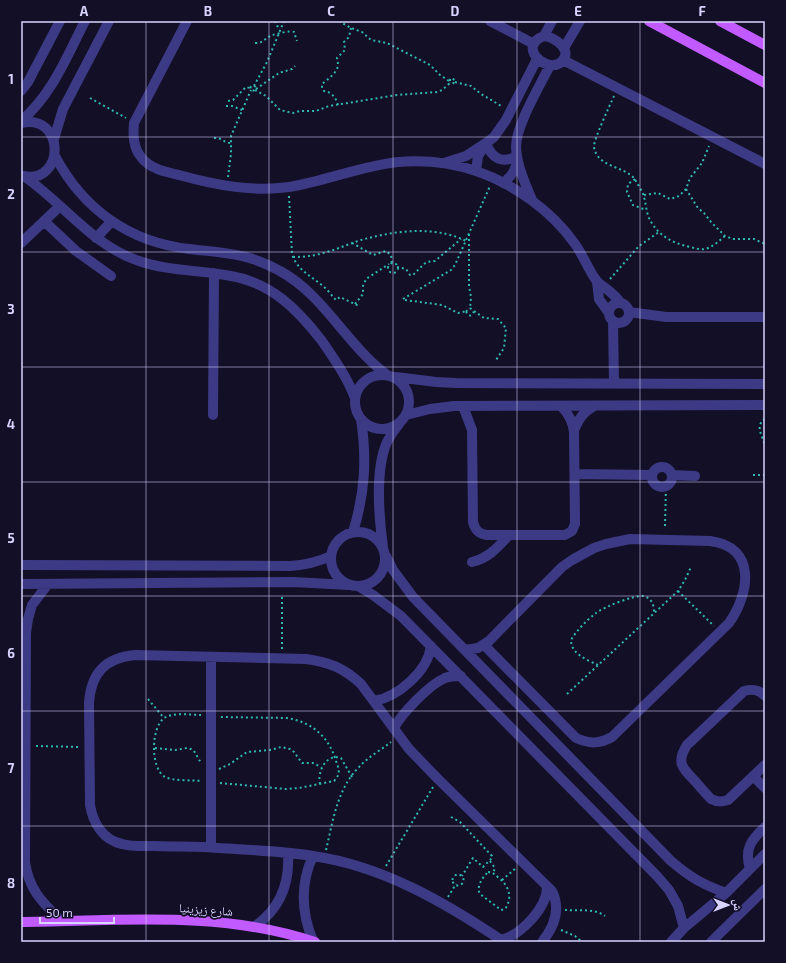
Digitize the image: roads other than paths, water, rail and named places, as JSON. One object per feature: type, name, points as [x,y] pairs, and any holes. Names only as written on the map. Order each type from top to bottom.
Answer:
[{"type":"main road","points":[[649,21],[765,83]]},
{"type":"main road","points":[[720,21],[765,45]]},
{"type":"main road","name":"شارع زيزينيا","points":[[21,922],[162,920],[199,921],[254,926],[314,942]]},
{"type":"street","points":[[21,91],[28,82],[60,21]]},
{"type":"street","points":[[21,122],[42,100],[51,86],[85,21]]},
{"type":"street","points":[[54,139],[63,109],[109,21]]},
{"type":"street","points":[[186,21],[134,123],[133,135],[135,147],[141,158],[150,166],[210,184],[267,188],[289,187],[389,164],[409,162],[444,163],[476,171],[503,183],[532,200],[568,234],[600,284],[628,308],[628,317],[622,323],[611,317],[599,299],[600,284]]},
{"type":"street","points":[[490,21],[534,44]]},
{"type":"street","points":[[544,36],[560,43],[564,48],[565,52],[563,60],[557,65],[550,65],[538,59],[533,52],[536,40],[544,36],[552,21]]},
{"type":"street","points":[[564,48],[580,21]]},
{"type":"street","points":[[444,163],[466,156],[486,143],[500,129],[538,59]]},
{"type":"street","points":[[563,60],[765,164]]},
{"type":"street","points":[[503,183],[514,172],[517,164],[517,142],[519,128],[550,65]]},
{"type":"street","points":[[21,122],[35,123],[43,126],[54,139],[56,148],[52,164],[47,170],[33,177],[23,176]]},
{"type":"street","points":[[486,143],[489,151],[498,159],[510,160],[517,156]]},
{"type":"street","points":[[476,171],[478,156],[486,143]]},
{"type":"street","points":[[55,156],[78,193],[111,222],[129,232],[168,246],[244,256],[263,262],[281,271],[312,295],[363,355],[386,374],[396,378],[456,384],[765,384]]},
{"type":"street","points":[[517,156],[522,175],[532,200]]},
{"type":"street","points":[[23,176],[42,190],[96,238],[116,251],[139,262],[232,276],[250,281],[283,299],[297,311],[309,324],[335,359],[350,385],[355,398],[356,409],[361,419],[365,451],[364,479],[362,500],[353,532]]},
{"type":"street","points":[[21,243],[60,206]]},
{"type":"street","points":[[44,220],[76,251],[111,276]]},
{"type":"street","points":[[96,238],[111,222]]},
{"type":"street","points":[[213,415],[214,273]]},
{"type":"street","points":[[614,384],[610,309],[612,305],[621,303]]},
{"type":"street","points":[[629,312],[666,316],[765,317]]},
{"type":"street","points":[[355,398],[358,388],[365,380],[375,375],[386,374]]},
{"type":"street","points":[[21,584],[292,582],[367,585],[375,581],[382,574],[385,565],[379,500],[381,464],[387,442],[406,415],[410,405],[409,394],[404,385],[396,378]]},
{"type":"street","points":[[406,415],[430,409],[462,406],[765,405]]},
{"type":"street","points":[[462,406],[472,430]]},
{"type":"street","points":[[481,406],[477,413],[472,430],[474,527],[482,534],[565,535],[572,531],[575,524],[574,430],[570,416],[561,406]]},
{"type":"street","points":[[574,430],[581,415],[587,409],[594,406]]},
{"type":"street","points":[[361,419],[369,426],[379,429],[390,428],[400,423]]},
{"type":"street","points":[[662,466],[669,469],[672,475],[671,482],[666,486],[659,487],[653,482],[652,475],[655,468],[662,466]]},
{"type":"street","points":[[575,474],[652,475]]},
{"type":"street","points":[[672,475],[695,476]]},
{"type":"street","points":[[684,928],[678,906],[669,890],[657,876],[431,646],[388,605],[353,585],[341,580],[335,574],[331,556],[338,541],[345,535],[353,532],[371,534],[378,540],[393,570],[406,588],[671,861],[700,883],[726,893]]},
{"type":"street","points":[[472,562],[480,560],[493,552],[509,535]]},
{"type":"street","points":[[465,650],[478,648],[488,644],[562,567],[594,548],[606,544],[624,540],[642,539],[721,542],[731,547],[744,564],[746,575],[742,600],[737,612],[729,623],[612,737],[603,742],[585,742],[576,738],[488,644]]},
{"type":"street","points":[[21,565],[290,566],[304,565],[320,561],[331,556]]},
{"type":"street","points":[[48,584],[32,605],[26,633],[25,862],[27,874],[37,896],[61,921]]},
{"type":"street","points":[[482,668],[488,644]]},
{"type":"street","points":[[374,701],[391,696],[410,681],[427,662],[431,646]]},
{"type":"street","points":[[542,942],[552,927],[556,910],[555,897],[552,891],[547,886],[522,861],[438,780],[409,749],[361,684],[338,667],[322,661],[311,660],[135,655],[123,656],[111,661],[101,668],[94,678],[90,690],[90,805],[96,826],[112,841],[135,846],[211,847],[288,853],[313,856],[350,864],[413,887],[444,904],[503,941],[518,933],[541,908],[547,895],[547,886]]},
{"type":"street","points":[[211,658],[211,847]]},
{"type":"street","points":[[396,732],[407,710],[422,696],[440,681],[450,677],[460,676]]},
{"type":"street","points":[[765,696],[762,692],[756,690],[744,691],[686,745],[682,752],[681,761],[683,769],[711,799],[716,802],[728,800],[761,771],[765,788]]},
{"type":"street","points":[[750,869],[748,862],[749,848],[755,836],[765,827]]},
{"type":"street","points":[[254,926],[269,914],[280,899],[287,880],[288,853]]},
{"type":"street","points":[[671,942],[684,928],[726,893],[765,854]]},
{"type":"street","points":[[313,856],[306,874],[303,893],[306,923],[314,942]]},
{"type":"street","points":[[712,942],[765,889]]}]
